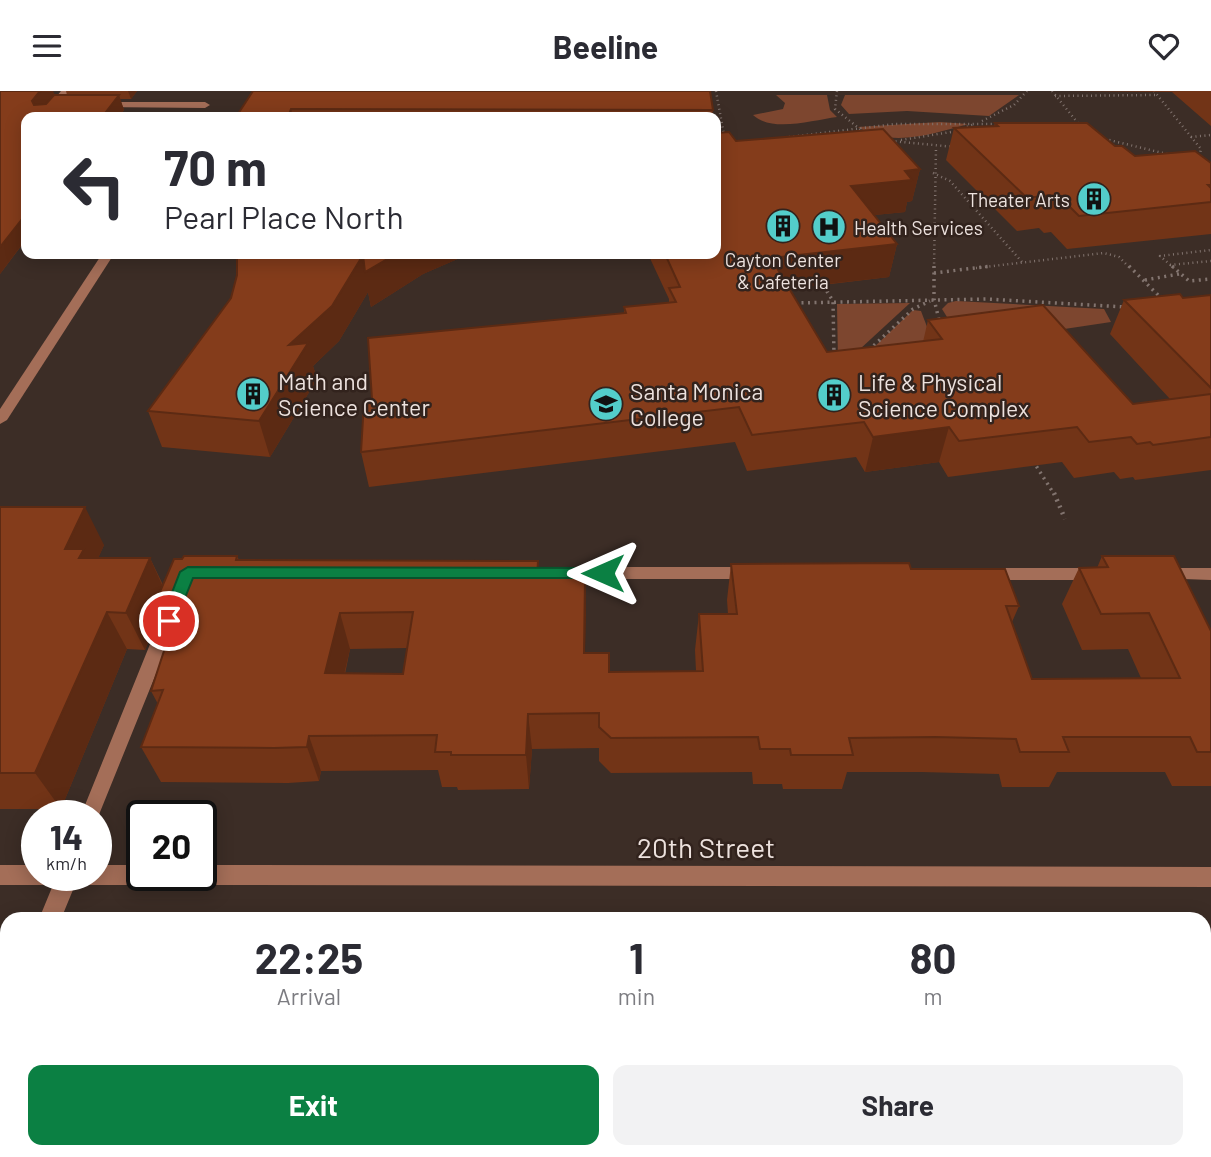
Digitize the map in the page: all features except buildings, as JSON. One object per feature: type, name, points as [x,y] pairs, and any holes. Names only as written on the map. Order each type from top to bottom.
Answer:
[{"type":"street","points":[[49,112],[66,91]]},
{"type":"street","points":[[94,105],[207,102],[200,112]]},
{"type":"street","points":[[55,104],[68,104]]},
{"type":"street","points":[[0,420],[105,259]]},
{"type":"street","points":[[506,573],[769,573]]},
{"type":"street","points":[[962,573],[1114,574]]},
{"type":"street","points":[[1142,574],[1211,574]]},
{"type":"street","points":[[98,800],[178,598]]},
{"type":"street","name":"20th Street","points":[[217,874],[1211,877]]},
{"type":"street","points":[[0,875],[21,875]]},
{"type":"street","points":[[53,912],[61,891]]},
{"type":"path","points":[[716,91],[720,112]]},
{"type":"path","points":[[837,91],[835,109],[867,135]]},
{"type":"path","points":[[894,141],[957,131],[1014,105],[1027,91]]},
{"type":"path","points":[[1052,91],[1088,135]]},
{"type":"path","points":[[1055,96],[1156,93],[1201,149],[1197,163]]},
{"type":"path","points":[[721,117],[725,138]]},
{"type":"path","points":[[785,138],[853,126],[940,121],[1006,124]]},
{"type":"path","points":[[1191,137],[1211,135]]},
{"type":"path","points":[[880,138],[936,147],[957,147]]},
{"type":"path","points":[[1102,139],[1173,156]]},
{"type":"path","points":[[936,147],[933,173],[934,299],[942,329]]},
{"type":"path","points":[[933,173],[950,181],[1023,263]]},
{"type":"path","points":[[1211,250],[1160,256],[1189,281],[1211,279]]},
{"type":"path","points":[[934,273],[1104,253],[1119,257],[1168,304]]},
{"type":"path","points":[[1170,265],[1211,261]]},
{"type":"path","points":[[1144,280],[1179,274]]},
{"type":"path","points":[[818,278],[833,300],[834,366]]},
{"type":"path","points":[[865,354],[913,309],[934,299]]},
{"type":"path","points":[[794,303],[934,299],[1061,302],[1138,308]]},
{"type":"path","points":[[1027,452],[1050,484],[1065,519]]},
{"type":"shaded area","points":[[776,95],[827,95],[830,110],[837,117],[782,124],[761,120],[753,115],[783,109],[785,103]]},
{"type":"shaded area","points":[[845,95],[1019,95],[989,116],[907,111],[849,114],[841,105]]},
{"type":"shaded area","points":[[940,122],[968,124],[927,135],[898,138],[884,137],[858,127]]},
{"type":"shaded area","points":[[956,301],[1104,309],[1111,322],[964,344],[942,309],[948,303]]},
{"type":"shaded area","points":[[910,303],[847,361],[838,362],[837,304]]},
{"type":"shaded area","points":[[913,310],[921,311],[935,348],[870,351]]},
{"type":"place","name":"Theater Arts","points":[[1094,199]]},
{"type":"place","name":"Cayton Center & Cafeteria","points":[[783,226]]},
{"type":"place","name":"Health Services","points":[[829,227]]},
{"type":"place","name":"Math and Science Center","points":[[253,394]]},
{"type":"place","name":"Life & Physical Science Complex","points":[[834,395]]},
{"type":"place","name":"Santa Monica College","points":[[606,404]]},
{"type":"route","points":[[169,621],[188,572],[603,573]]}]
